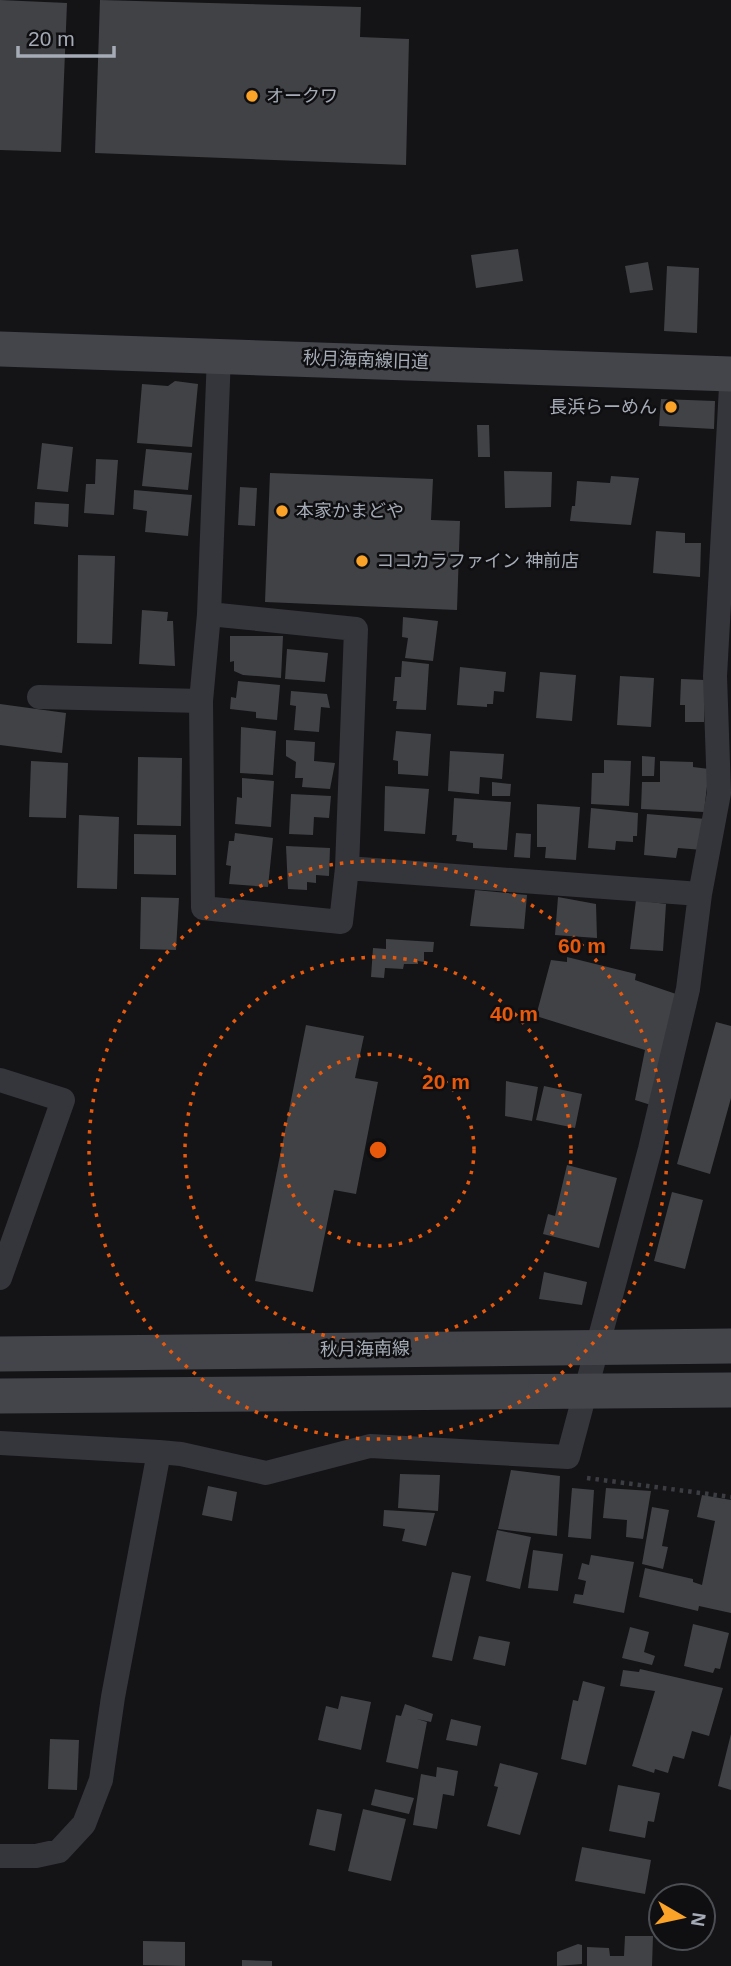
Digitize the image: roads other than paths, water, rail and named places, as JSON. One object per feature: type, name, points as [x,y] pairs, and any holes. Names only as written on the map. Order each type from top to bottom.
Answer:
[{"type":"main road","name":"秋月海南線旧道","points":[[0,349],[731,374]]},
{"type":"main road","name":"秋月海南線","points":[[0,1354],[731,1346]]},
{"type":"main road","points":[[0,1396],[731,1390]]},
{"type":"street","points":[[209,614],[355,629],[347,868],[341,922],[204,908],[201,701],[209,614],[219,355]]},
{"type":"street","points":[[0,1443],[181,1454],[266,1473],[370,1447],[568,1457],[688,989],[700,894],[725,793],[715,676],[731,387]]},
{"type":"street","points":[[39,697],[201,701]]},
{"type":"street","points":[[347,868],[700,894]]},
{"type":"street","points":[[0,1080],[63,1100],[0,1278]]},
{"type":"street","points":[[0,1856],[36,1856],[59,1851],[84,1824],[101,1780],[113,1697],[159,1452]]},
{"type":"place","name":"オークワ","points":[[252,96]]},
{"type":"place","name":"長浜らーめん","points":[[671,407]]},
{"type":"place","name":"本家かまどや","points":[[282,511]]},
{"type":"place","name":"ココカラファイン 神前店","points":[[362,561]]}]
